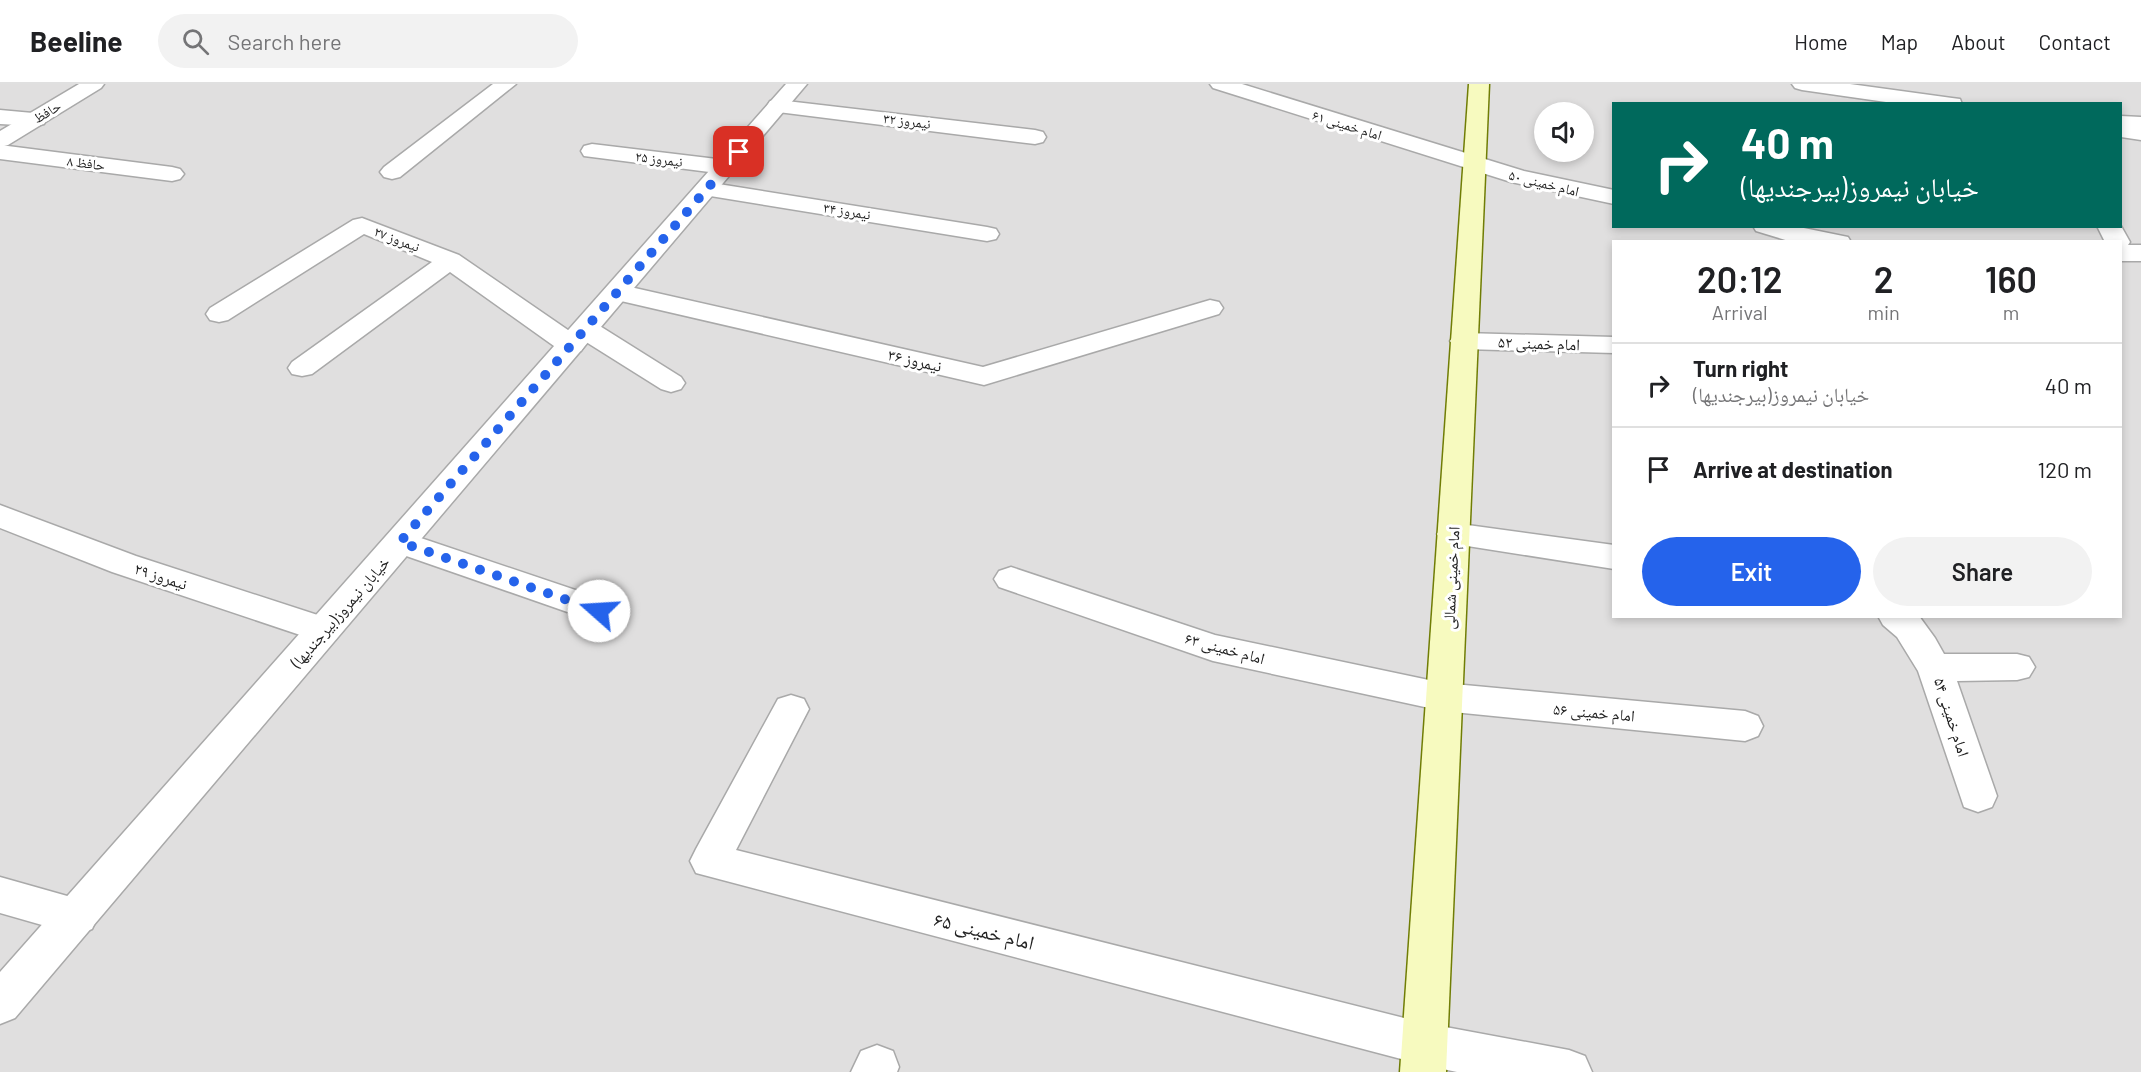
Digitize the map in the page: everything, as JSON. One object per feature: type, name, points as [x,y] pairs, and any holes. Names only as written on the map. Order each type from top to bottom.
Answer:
[{"type":"main road","name":"امام خمینی شمالی","points":[[1424,1058],[1479,84]]},
{"type":"street","name":"حافظ","points":[[0,140],[94,84]]},
{"type":"street","points":[[392,172],[506,84]]},
{"type":"street","name":"امام خمینی ۶۱","points":[[1220,84],[1474,165]]},
{"type":"street","points":[[1802,84],[1937,102]]},
{"type":"street","name":"نیمروز ۳۲","points":[[788,95],[1035,137]]},
{"type":"street","name":"خیابان نیمروز(بیرجندیها)","points":[[0,1004],[788,95]]},
{"type":"street","points":[[0,117],[36,118]]},
{"type":"street","points":[[2122,123],[2141,124]]},
{"type":"street","points":[[2122,130],[2141,133]]},
{"type":"street","name":"نیمروز ۲۵","points":[[592,151],[716,178]]},
{"type":"street","name":"حافظ ۸","points":[[0,152],[172,174]]},
{"type":"street","name":"امام خمینی ۵۰","points":[[1474,165],[1612,197]]},
{"type":"street","name":"نیمروز ۳۴","points":[[716,178],[987,234]]},
{"type":"street","name":"نیمروز ۲۷","points":[[219,314],[362,225],[450,260],[578,337],[671,383]]},
{"type":"street","points":[[1772,228],[1826,240]]},
{"type":"street","points":[[303,368],[450,260]]},
{"type":"street","name":"نیمروز ۳۶","points":[[617,292],[984,376],[1210,308]]},
{"type":"street","name":"امام خمینی ۵۲","points":[[1464,341],[1612,345]]},
{"type":"street","name":"نیمروز ۲۹","points":[[0,516],[124,564],[324,630]]},
{"type":"street","points":[[1453,534],[1612,556]]},
{"type":"street","points":[[400,542],[599,611]]},
{"type":"street","name":"امام خمینی ۶۳","points":[[1011,579],[1214,648],[1443,697]]},
{"type":"street","name":"امام خمینی ۵۴","points":[[1899,618],[1904,621],[1936,668],[1978,796]]},
{"type":"street","points":[[1936,668],[2017,667]]},
{"type":"street","name":"امام خمینی ۵۶","points":[[1443,697],[1745,726]]},
{"type":"street","name":"امام خمینی ۶۵","points":[[791,710],[710,861],[1424,1058]]},
{"type":"street","points":[[0,895],[77,916]]},
{"type":"street","points":[[1424,1058],[1569,1072]]},
{"type":"shaded area","points":[[0,84],[2141,84],[2141,1072],[0,1072]]},
{"type":"route","points":[[599,611],[400,542],[739,152]]}]
